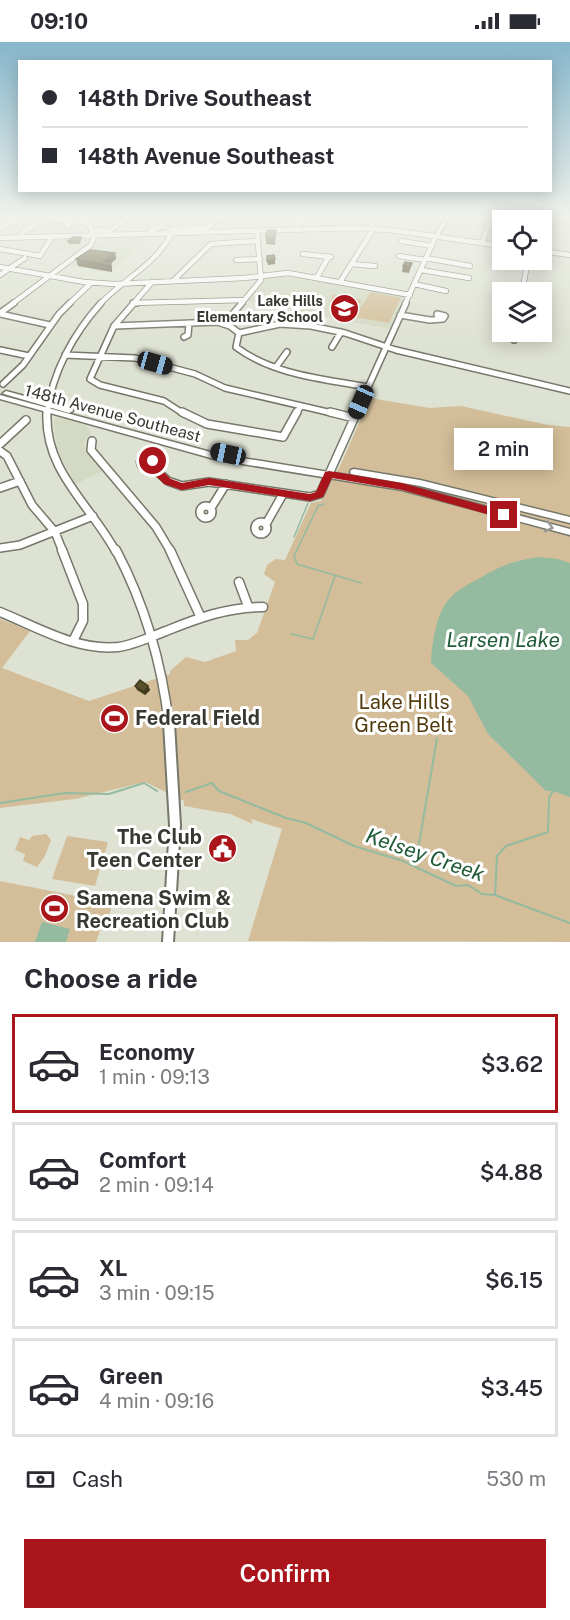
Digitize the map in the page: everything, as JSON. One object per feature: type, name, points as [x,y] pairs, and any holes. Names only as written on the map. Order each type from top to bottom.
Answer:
[{"type":"main road","name":"148th Avenue Southeast","points":[[1,393],[230,460],[404,480],[570,520]]},
{"type":"main road","name":"148th Avenue Southeast","points":[[48,408],[64,410],[215,451],[402,487],[570,532]]},
{"type":"main road","points":[[482,509],[494,511],[498,507],[496,503]]},
{"type":"street","points":[[0,275],[24,259]]},
{"type":"street","points":[[0,313],[73,259]]},
{"type":"street","points":[[150,259],[93,312],[65,355],[55,377],[46,427],[55,463],[118,555],[136,593],[151,636],[167,705],[172,768],[174,843],[168,942]]},
{"type":"street","points":[[173,281],[196,259]]},
{"type":"street","points":[[225,323],[262,276],[260,259],[236,260]]},
{"type":"street","points":[[317,277],[329,259]]},
{"type":"street","points":[[340,282],[354,259]]},
{"type":"street","points":[[150,465],[168,481],[178,485],[187,486],[209,482],[283,494],[315,497],[320,494],[426,259],[470,266]]},
{"type":"street","points":[[351,264],[375,266]]},
{"type":"street","points":[[0,267],[91,283],[121,284],[285,273],[410,295]]},
{"type":"street","points":[[421,270],[469,278]]},
{"type":"street","points":[[152,282],[114,326],[99,355],[90,377],[91,381],[165,401],[177,413],[216,426],[284,438],[301,406]]},
{"type":"street","points":[[1,393],[50,324],[91,283]]},
{"type":"street","points":[[414,284],[446,291]]},
{"type":"street","points":[[133,303],[243,300]]},
{"type":"street","points":[[0,313],[50,324]]},
{"type":"street","points":[[400,315],[430,320],[438,319]]},
{"type":"street","points":[[239,333],[278,322],[304,324],[341,332],[386,348],[570,391]]},
{"type":"street","points":[[184,337],[188,335],[189,323]]},
{"type":"street","points":[[114,326],[225,323],[239,333]]},
{"type":"street","points":[[332,347],[341,332]]},
{"type":"street","points":[[236,346],[239,333]]},
{"type":"street","points":[[236,346],[246,356],[276,367],[368,387]]},
{"type":"street","points":[[228,347],[236,346]]},
{"type":"street","points":[[0,350],[29,356]]},
{"type":"street","points":[[276,367],[287,352]]},
{"type":"street","points":[[65,355],[135,358],[195,374],[219,387],[354,418]]},
{"type":"street","points":[[0,444],[26,420]]},
{"type":"street","points":[[92,441],[91,450],[156,527],[172,554],[201,618]]},
{"type":"street","points":[[0,451],[7,456],[32,505],[55,531],[83,604],[83,621],[74,641]]},
{"type":"street","points":[[0,488],[20,481]]},
{"type":"street","points":[[211,508],[226,484]]},
{"type":"street","points":[[266,524],[283,494]]},
{"type":"street","points":[[3,548],[93,516]]},
{"type":"street","points":[[239,582],[248,606]]},
{"type":"street","points":[[0,612],[89,646],[121,647],[201,618],[248,606],[263,607]]},
{"type":"shaded area","points":[[78,259],[125,259],[108,273],[69,266]]},
{"type":"shaded area","name":"Lake Hills Elementary School","points":[[289,274],[404,296],[389,329],[248,301],[266,277]]},
{"type":"shaded area","points":[[59,417],[86,425],[92,434],[87,437],[84,444],[86,451],[102,471],[76,484],[58,452],[54,426],[55,418]]},
{"type":"green space","points":[[371,292],[401,298],[389,323],[354,317]]},
{"type":"green space","points":[[333,294],[362,300],[350,317],[339,315],[342,311],[330,302]]},
{"type":"green space","name":"Lake Hills Green Belt","points":[[370,398],[430,408],[461,406],[548,425],[570,427],[570,942],[248,941],[282,829],[251,819],[253,824],[230,814],[184,806],[184,801],[145,782],[75,799],[0,808],[0,619],[30,631],[2,668],[89,701],[170,674],[170,671],[186,657],[205,662],[236,651],[235,640],[248,640],[257,633],[275,582],[264,574],[267,565],[276,559],[285,560],[311,503],[321,501],[341,464]]},
{"type":"green space","points":[[46,834],[51,840],[45,856],[37,867],[23,861],[25,854],[15,850],[20,837],[29,840],[32,836]]},
{"type":"green space","points":[[67,836],[108,842],[95,886],[52,879]]},
{"type":"green space","name":"Samena Swim & Recreation Club","points":[[0,881],[97,900],[102,895],[109,896],[108,901],[113,902],[109,916],[105,916],[96,942],[0,942]]},
{"type":"water","name":"Larsen Lake","points":[[539,557],[570,563],[570,797],[546,791],[488,734],[468,696],[431,663],[438,619],[451,597],[497,569]]},
{"type":"water","points":[[42,922],[70,929],[66,942],[35,942]]},
{"type":"building","points":[[76,259],[107,259],[104,261],[111,262],[110,266]]},
{"type":"building","points":[[405,262],[412,263],[410,267],[403,266]]},
{"type":"building","points":[[140,680],[148,686],[144,692],[135,686]]},
{"type":"waterway","points":[[294,537],[308,503]]},
{"type":"waterway","points":[[324,504],[318,506],[294,556],[297,564],[361,583]]},
{"type":"waterway","points":[[291,634],[313,639],[335,576]]},
{"type":"waterway","points":[[419,844],[437,738]]},
{"type":"waterway","name":"Kelsey Creek","points":[[0,803],[65,793],[109,794],[144,783],[157,791]]},
{"type":"waterway","name":"Kelsey Creek","points":[[186,792],[212,783],[219,791],[286,818],[306,823],[354,846],[403,861],[456,886],[468,885],[482,894],[495,895]]},
{"type":"waterway","name":"Kelsey Creek","points":[[495,895],[497,856],[506,846],[548,832],[549,798],[553,791]]},
{"type":"waterway","points":[[495,895],[570,923]]},
{"type":"place","name":"Lake Hills Elementary School","points":[[344,309]]},
{"type":"place","name":"Federal Field","points":[[114,718]]},
{"type":"place","name":"The Club Teen Center","points":[[223,848]]},
{"type":"place","name":"Samena Swim & Recreation Club","points":[[55,909]]},
{"type":"route","points":[[153,461],[150,465],[168,481],[182,486],[209,482],[315,497],[320,494],[329,475],[402,487],[504,515]]}]
